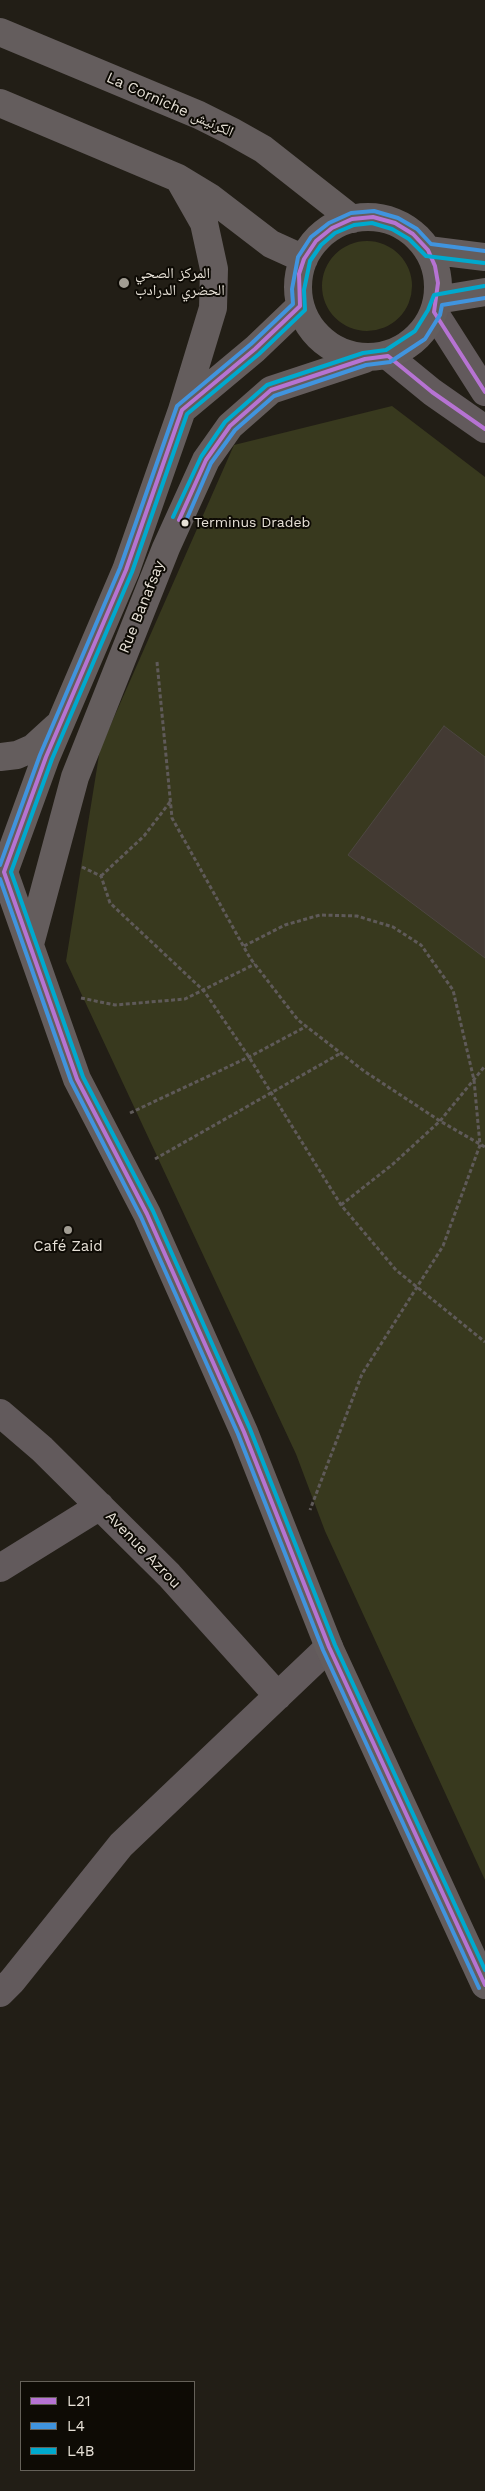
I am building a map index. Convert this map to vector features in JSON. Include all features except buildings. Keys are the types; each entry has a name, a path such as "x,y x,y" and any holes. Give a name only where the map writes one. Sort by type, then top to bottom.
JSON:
{"main road":[{"name":"La Corniche الكرنيش","path":"0,32 199,115 231,131 263,149 352,219"},
{"path":"0,103 178,178 211,198 271,244 304,259"},
{"name":"Rue Banafsay","path":"178,178 204,223 214,269 213,308 182,410 126,570 59,725 2,866 77,1079 147,1214 244,1432 329,1647 485,1985"},
{"path":"373,217 395,223 413,234 428,250 435,266 438,283 435,306 420,335 376,358 342,353 316,335 300,306 298,290 304,259 316,241 332,228 352,219 373,217"},
{"path":"428,250 485,257"},
{"path":"435,306 485,292"},
{"path":"182,410 255,349 300,306"},
{"name":"Rue Banafsay","path":"30,944 75,777 156,574 206,460 230,426 271,390 376,358"},
{"path":"0,757 17,756 33,748 59,725"}],"street":[{"path":"435,306 485,392"},
{"path":"376,358 432,392 485,429"},
{"name":"Avenue Azrou","path":"0,1413 42,1449 168,1575 278,1696"},
{"path":"0,1568 100,1506"},
{"path":"0,1993 12,1981 120,1845 329,1647"}],"path":[{"path":"156,658 172,818 255,964 298,1020 341,1053 440,1121 485,1147"},
{"path":"101,876 144,836 170,801"},
{"path":"53,853 101,876 110,903 204,991 249,1057 341,1205 396,1270 485,1342"},
{"path":"244,946 284,925 320,915 357,916 393,927 421,946 453,990 474,1080 480,1145 443,1246 362,1374 315,1493 295,1564"},
{"path":"46,991 116,1005 185,999 255,964"},
{"path":"102,1126 249,1057 307,1026"},
{"path":"126,1175 272,1094 341,1053"},
{"path":"341,1205 394,1164 440,1121 485,1066"}],"green space":[{"path":"367,241 384,244 399,254 409,269 412,286 409,303 399,318 384,328 367,331 350,328 335,318 325,303 322,286 325,269 335,254 350,244"},
{"path":"392,406 485,477 485,1880 325,1531 296,1454 66,961 100,749 234,445"}],"transit line":[{"name":"L4","path":"0,865 40,755 120,568 177,406 251,344 293,304 292,289 298,257 311,237 329,223 351,213 374,211 398,218 417,229 431,244 485,251"},
{"name":"L21","path":"485,392 434,312 438,283 435,266 428,250 413,234 395,223 373,217 352,219 332,228 316,241 304,259 299,274 300,306 255,349 182,410 126,570 46,757 4,872 77,1079 147,1214 244,1432 329,1647 485,1985"},
{"name":"L4B","path":"484,263 426,256 409,239 392,229 372,223 354,225 335,233 321,245 310,261 304,290 305,310 259,354 187,414 132,572 52,759 11,872 83,1077 153,1211 250,1429 335,1645 485,1970"},
{"name":"L4B","path":"173,517 201,457 225,422 267,385 363,353 386,350 415,331 428,310 434,295 484,286"},
{"name":"L4","path":"185,523 211,463 235,430 274,396 366,365 390,362 425,339 440,315 442,305 485,298"},
{"name":"L21","path":"179,520 206,460 230,426 271,390 365,359 388,356 432,392 485,429"},
{"name":"L4","path":"0,879 71,1081 141,1217 238,1434 323,1650 479,1988"}],"place":[{"name":"المركز الصحي الحضري الدرادب","path":"124,283"},
{"name":"Terminus Dradeb","path":"185,523"},
{"name":"Café Zaid","path":"68,1230"}]}
